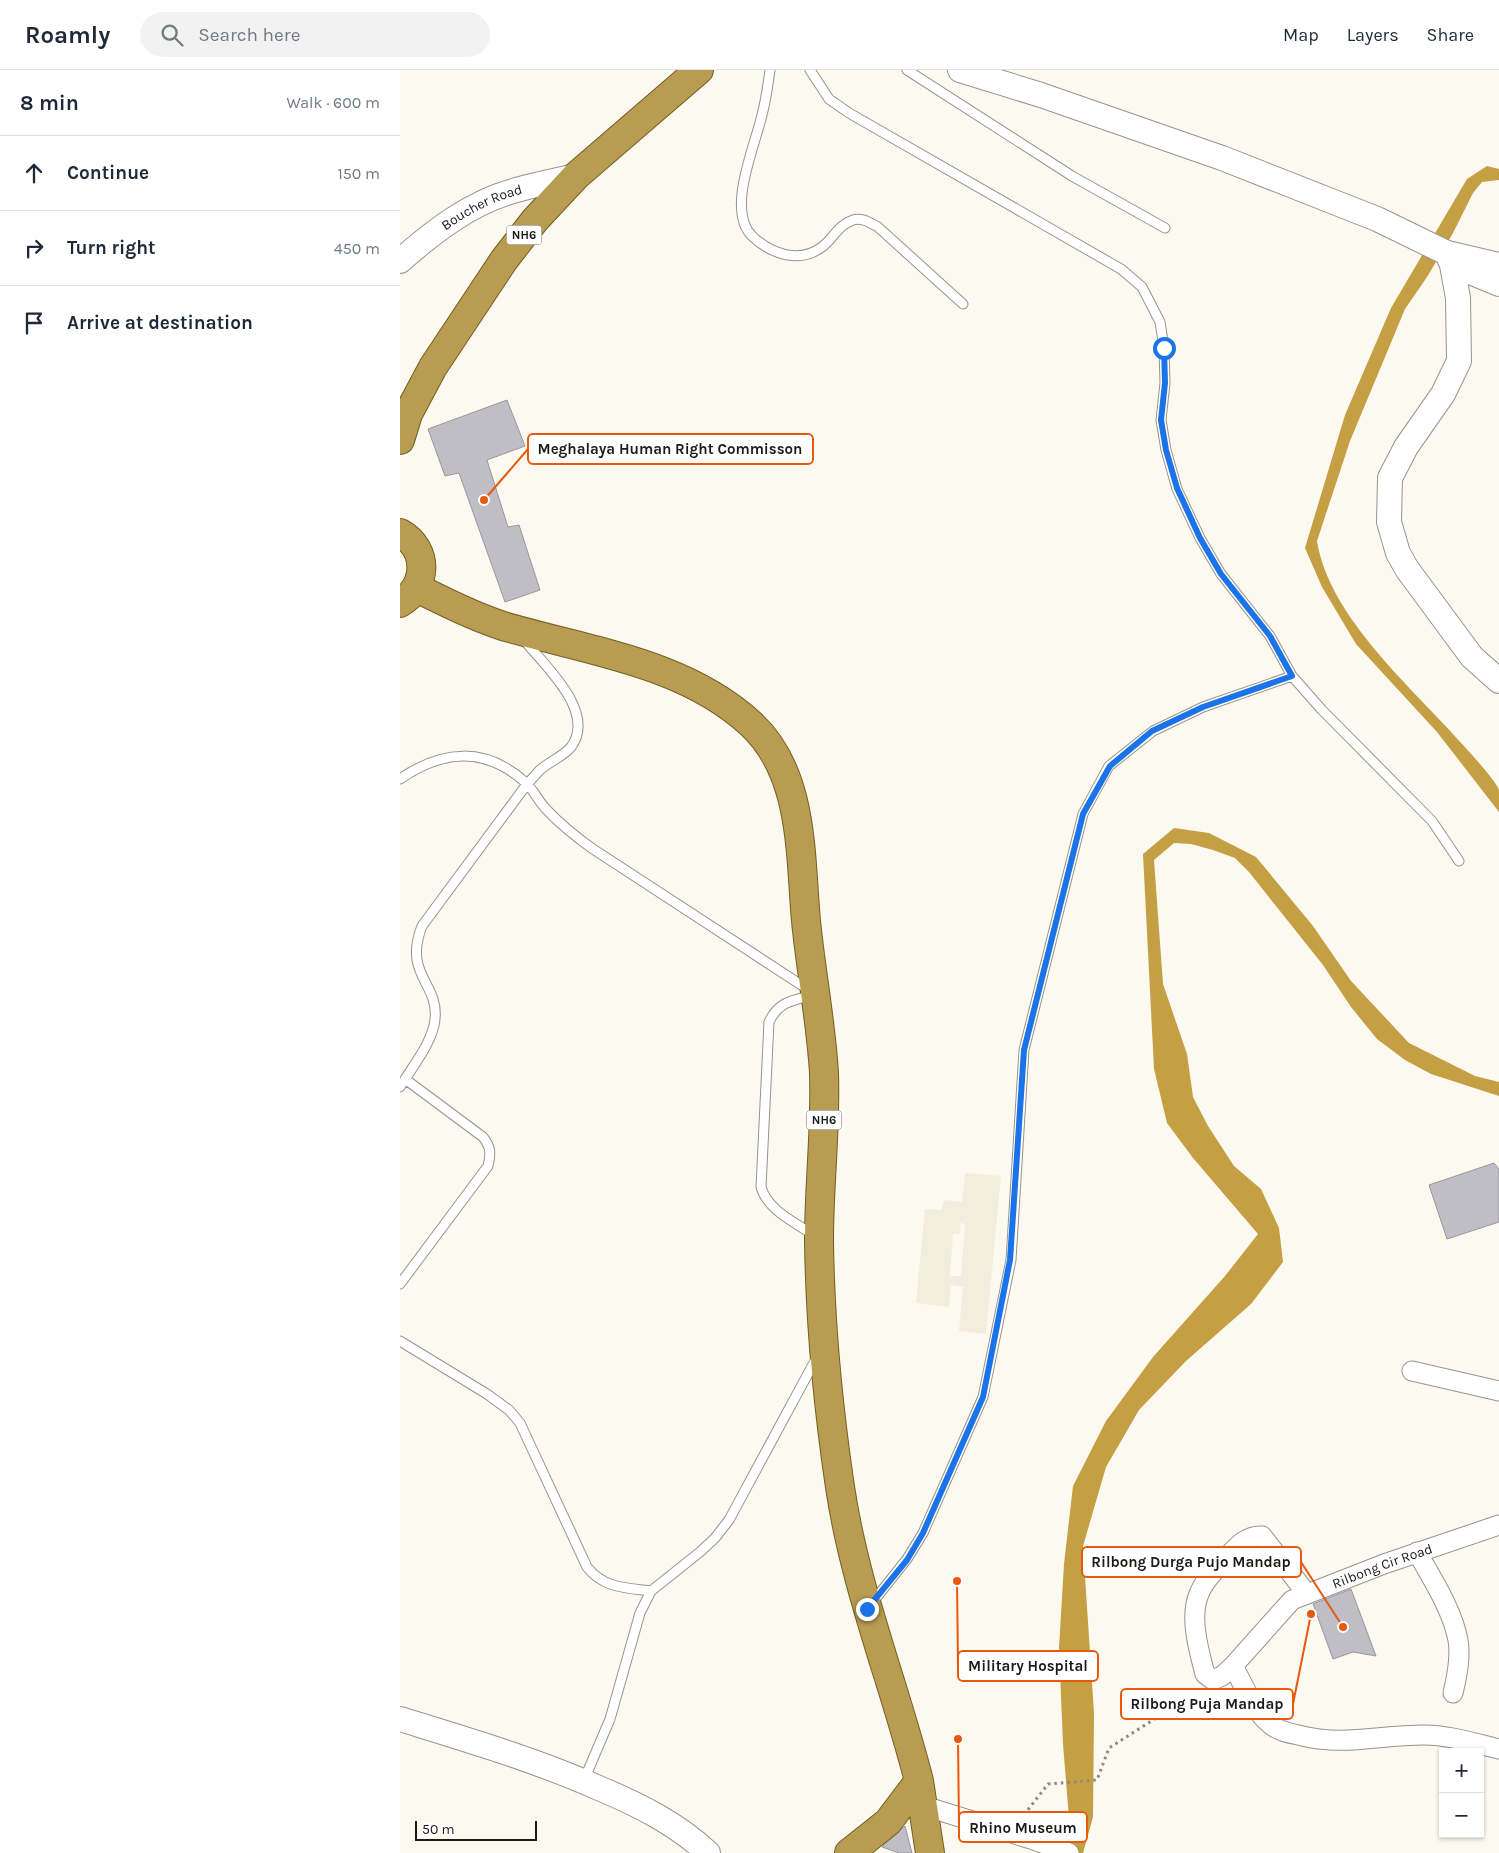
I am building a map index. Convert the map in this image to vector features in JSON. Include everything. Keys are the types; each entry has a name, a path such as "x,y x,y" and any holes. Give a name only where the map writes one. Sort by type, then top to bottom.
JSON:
{"highway":[{"name":"NH6","path":"400,440 408,414 433,367 504,260 535,220 576,176 699,70"},
{"name":"NH6","path":"400,533 415,545 420,555 422,572 408,595 462,610 516,630 665,671 723,701 752,725 769,743 782,764 790,788 796,819 816,995 824,1102 820,1239 825,1342 833,1426 847,1530 867,1609 897,1699 921,1794"},
{"path":"849,1853 921,1794"},
{"path":"921,1794 930,1853"}],"street":[{"path":"960,70 1041,95 1179,142 1377,219 1447,253 1499,265"},
{"name":"Boucher Road","path":"400,261 467,210 512,191 576,176"},
{"path":"1447,253 1466,270 1499,284"},
{"path":"1447,253 1452,265 1458,298 1459,361 1443,394 1406,447 1390,478 1389,522 1398,552 1407,569 1472,657 1499,681"},
{"path":"1412,1371 1499,1391"},
{"name":"Rilbong Cir Road","path":"1213,1680 1222,1676 1233,1666 1292,1600 1417,1552 1499,1524"},
{"path":"1213,1680 1205,1674 1202,1663 1196,1603 1206,1581 1235,1548 1248,1538 1262,1536 1270,1543 1307,1594"},
{"path":"1417,1552 1441,1596 1458,1639 1458,1659 1453,1693"},
{"path":"1233,1666 1259,1712 1270,1724 1282,1731 1333,1742 1424,1735 1448,1737 1499,1748"},
{"path":"400,1719 555,1768 656,1815 692,1838 708,1853"},
{"path":"921,1794 1011,1832 1069,1853"}],"lane":[{"path":"770,70 762,114 744,182 741,204 742,219 750,234 763,245 779,254 793,256 808,255 822,247 843,224 855,219 866,220 878,227 963,304"},
{"path":"810,70 829,99 849,113 1122,269 1142,287 1160,322 1164,348 1165,383 1161,420 1166,450 1177,488 1200,538 1221,574 1270,636 1292,676 1329,717 1432,821 1459,861"},
{"path":"907,70 1072,176 1165,228"},
{"path":"400,1087 433,1030 435,1017 434,1005 417,966 416,942 422,926 527,784 541,769 570,748 579,733 579,716 570,698 516,630"},
{"path":"867,1609 907,1560 923,1533 983,1397 1010,1260 1024,1050 1083,814 1110,766 1152,731 1203,707 1292,676"},
{"path":"400,779 424,763 458,755 482,758 508,767 527,784 544,808 565,828 593,849 816,995"},
{"path":"816,995 781,1005 774,1011 769,1022 761,1187 764,1198 770,1206 820,1239"},
{"path":"400,1284 488,1166 491,1156 488,1144 483,1137 405,1079"},
{"path":"400,1341 486,1394 509,1410 520,1423 551,1494 586,1567 593,1576 612,1586 651,1591"},
{"path":"583,1781 610,1719 640,1613 651,1591 700,1552 715,1538 729,1520 825,1342"}],"path":[{"path":"1011,1832 1048,1784 1097,1780 1109,1748 1204,1688 1213,1680"}],"shaded area":[{"path":"1487,166 1499,169 1499,180 1482,182 1473,193 1453,233 1427,277 1405,309 1350,441 1317,541 1325,570 1338,597 1356,625 1398,676 1493,780 1499,790 1499,812 1437,732 1356,644 1322,587 1305,548 1345,415 1391,308 1467,179"},
{"path":"1174,828 1209,833 1256,857 1313,926 1351,981 1409,1043 1475,1076 1499,1082 1499,1096 1431,1074 1405,1060 1377,1039 1351,1007 1323,965 1249,872 1235,858 1191,844 1174,843 1154,860 1163,984 1187,1054 1193,1097 1208,1126 1234,1166 1261,1189 1279,1228 1283,1262 1251,1304 1186,1361 1139,1410 1106,1467 1083,1546 1094,1713 1093,1817 1083,1853 1054,1853 1069,1818 1063,1744 1059,1648 1064,1564 1073,1486 1106,1421 1153,1357 1225,1276 1258,1234 1193,1158 1167,1123 1154,1069 1143,854"},
{"path":"965,1173 1001,1176 986,1334 959,1331 963,1287 951,1285 949,1307 916,1303 925,1209 942,1210 944,1200 962,1202","holes":["960,1223 965,1224 961,1276 950,1276 953,1234 960,1234"]}],"building":[{"path":"507,400 525,446 487,460 508,527 519,525 540,590 505,602 459,473 445,476 428,429"},
{"path":"1494,1163 1499,1169 1499,1222 1447,1239 1429,1185"},
{"path":"1351,1589 1376,1656 1353,1652 1333,1659 1313,1604"},
{"path":"905,1826 912,1853 899,1853 882,1847"}],"place":[{"name":"Meghalaya Human Right Commisson","path":"484,500"},
{"name":"Military Hospital","path":"957,1581"},
{"name":"Rilbong Puja Mandap","path":"1311,1614"},
{"name":"Rilbong Durga Pujo Mandap","path":"1343,1627"},
{"name":"Rhino Museum","path":"958,1739"}],"route":[{"path":"867,1609 907,1560 923,1533 983,1397 998,1332 1010,1260 1024,1050 1083,814 1110,766 1152,731 1203,707 1292,676 1270,636 1221,574 1200,538 1177,488 1166,450 1161,420 1165,383 1164,348"}]}
